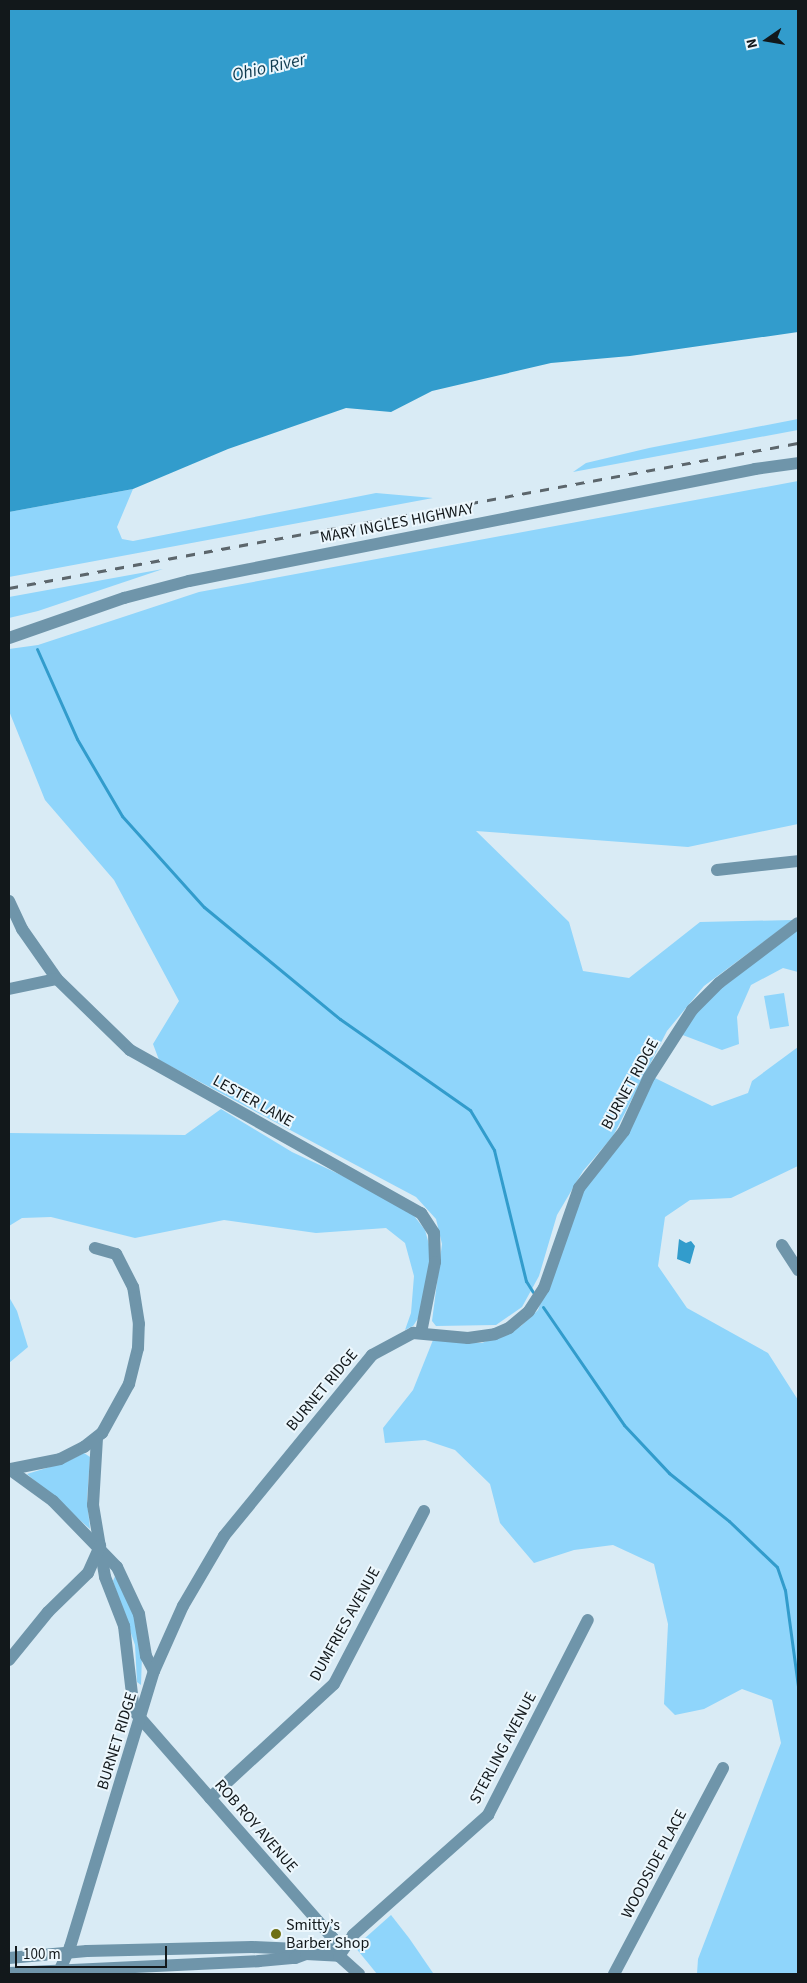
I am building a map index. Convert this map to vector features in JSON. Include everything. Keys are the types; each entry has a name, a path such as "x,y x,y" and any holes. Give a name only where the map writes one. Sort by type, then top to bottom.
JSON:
{"street":[{"name":"MARY INGLES HIGHWAY","path":"9,638 124,598 181,583 747,470 798,463"},
{"path":"717,870 798,861"},
{"name":"LESTER LANE","path":"9,901 22,929 57,979 109,1031 140,1056 421,1214 434,1233 435,1254 421,1333"},
{"name":"BURNET RIDGE","path":"59,1972 67,1954 141,1721 154,1671 183,1606 224,1536 362,1364 402,1337 421,1333 468,1338 495,1334 509,1328 529,1311 544,1288 579,1188 624,1131 649,1077 692,1010 719,983 798,923"},
{"path":"9,989 57,979"},
{"path":"782,1245 798,1270"},
{"path":"10,1469 60,1459 97,1438 113,1417 132,1376 139,1324 133,1287 116,1254 95,1248"},
{"name":"ROB ROY AVENUE","path":"97,1438 92,1492 105,1577 124,1626 129,1655 130,1700 134,1711 333,1938 339,1956"},
{"path":"10,1469 53,1501 100,1546 129,1588 145,1637 146,1656 154,1671"},
{"name":"DUMFRIES AVENUE","path":"210,1798 334,1684 424,1511"},
{"path":"9,1660 34,1627 88,1573 100,1546"},
{"name":"STERLING AVENUE","path":"339,1956 353,1935 488,1815 588,1620"},
{"name":"WOODSIDE PLACE","path":"614,1974 723,1768"},
{"path":"9,1958 260,1947 298,1948 306,1954"},
{"path":"9,1972 59,1972 258,1961 295,1958 306,1954 339,1956 359,1974"}],"shaded area":[{"path":"798,419 798,430 573,472 586,463 649,448"},
{"path":"798,481 798,824 688,847 476,831 569,922 583,971 629,978 700,922 793,920 704,986 667,1031 613,1136 583,1171 557,1215 539,1276 522,1307 496,1325 436,1326 432,1321 442,1244 436,1219 416,1197 159,1060 153,1044 179,1001 114,880 45,800 9,711 9,649 38,645 199,592"},
{"path":"133,489 117,527 122,539 133,541 376,493 433,498 9,577 9,512"},
{"path":"163,569 38,611 9,618 9,597"},
{"path":"798,928 798,972 783,968 751,985 737,1017 739,1044 722,1050 680,1034 690,1018 713,995"},
{"path":"784,993 789,1026 770,1029 764,996"},
{"path":"798,1047 798,1166 731,1198 690,1200 665,1217 658,1266 687,1308 768,1353 798,1400 798,1974 697,1974 698,1959 781,1743 772,1700 742,1689 704,1709 675,1715 664,1704 668,1624 654,1564 613,1545 574,1550 534,1563 500,1523 490,1484 455,1450 425,1440 385,1443 383,1428 413,1390 433,1340 482,1343 521,1326 538,1310 579,1196 655,1078 712,1106 748,1093 752,1081"},
{"path":"221,1109 292,1152 392,1199 412,1213 425,1230 430,1248 429,1271 419,1317 413,1326 405,1330 411,1313 414,1276 405,1243 386,1228 316,1233 224,1220 135,1238 51,1217 22,1218 9,1226 9,1133 185,1135"},
{"path":"9,1297 17,1311 28,1347 9,1363"},
{"path":"84,1453 90,1457 87,1500 90,1529 27,1474 66,1462"},
{"path":"115,1576 133,1611 142,1656 141,1685 137,1682 135,1645 113,1581"},
{"path":"391,1915 433,1973 377,1974 355,1947"}],"water":[{"name":"Ohio River","path":"9,9 798,9 798,332 630,356 551,363 432,391 391,412 346,408 228,449 133,489 9,512"},
{"path":"679,1239 686,1243 691,1241 695,1246 690,1264 677,1259"}],"waterway":[{"path":"37,649 77,739 122,816 204,907 340,1019 470,1110 494,1150 526,1281 533,1292"},
{"path":"543,1307 624,1425 669,1473 729,1521 777,1567 785,1590 798,1686"}],"railway":[{"path":"9,588 798,443"}],"place":[{"name":"Smitty’s Barber Shop","path":"276,1934"}]}
